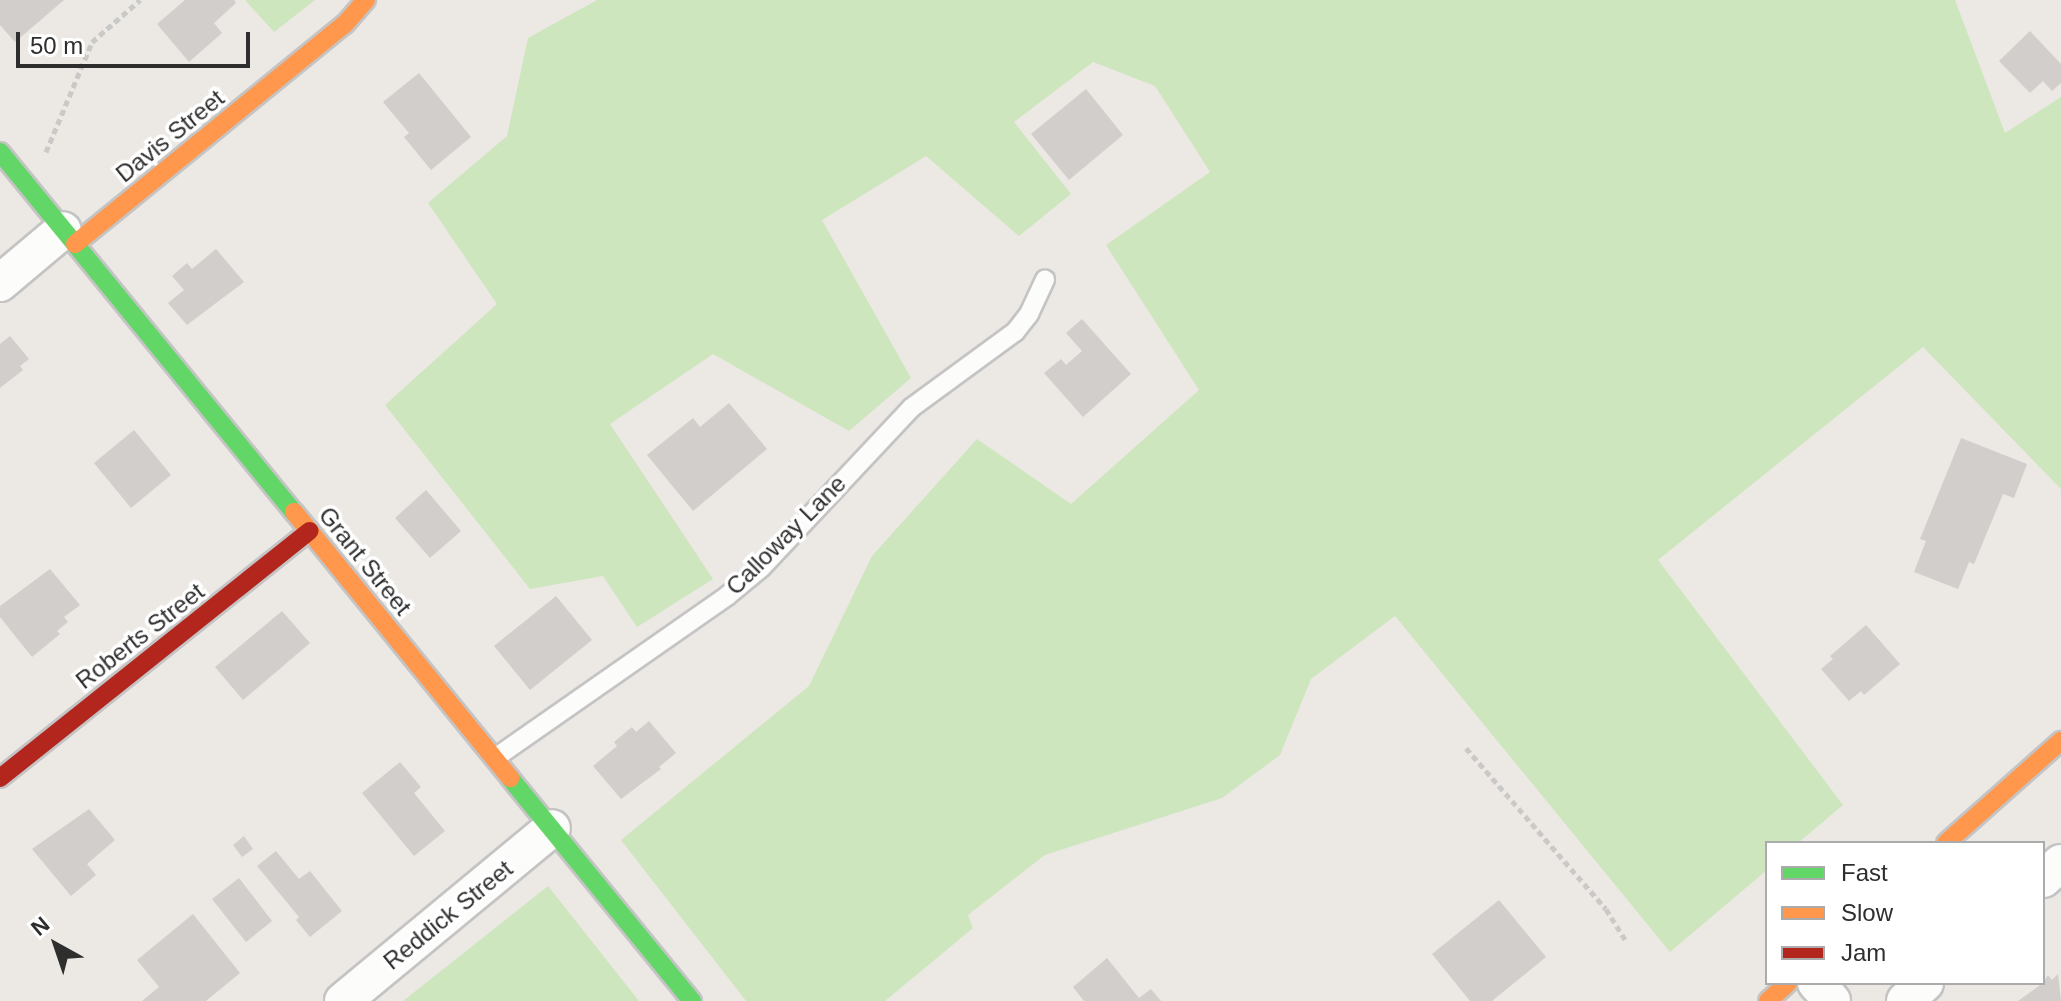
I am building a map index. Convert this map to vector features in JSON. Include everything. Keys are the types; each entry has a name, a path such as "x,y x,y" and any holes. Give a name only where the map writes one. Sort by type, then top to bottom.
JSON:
{"street":[{"name":"Davis Street","path":"69,237 345,24 366,0"},
{"name":"Grant Street","path":"0,152 692,1001"},
{"path":"0,283 69,237"},
{"name":"Roberts Street","path":"0,778 309,531"},
{"path":"1948,841 2061,741"},
{"name":"Reddick Street","path":"343,1001 552,828"},
{"path":"2045,877 2061,863"},
{"path":"1768,1001 1786,985"},
{"path":"1818,985 1832,1001"},
{"path":"1905,1001 1923,985"}],"lane":[{"name":"Calloway Lane","path":"495,758 727,596 761,568 911,408 1015,332 1029,314 1045,280"}],"path":[{"path":"22,179 44,156 92,42 140,0"},
{"path":"1466,748 1606,909 1625,940"}],"green space":[{"path":"245,0 315,0 274,32"},
{"path":"597,0 1955,0 2005,133 2061,97 2061,489 1923,347 1658,560 1843,805 1800,841 1765,841 1765,872 1670,952 1395,616 1311,679 1280,755 1222,798 1045,855 968,915 973,928 885,1001 746,1001 621,840 809,686 872,556 977,439 1071,504 1199,390 1106,245 1210,172 1155,86 1093,62 1014,122 1071,194 1019,236 926,156 822,220 911,378 849,431 713,354 610,424 713,579 637,627 603,576 530,589 385,405 497,304 428,203 507,136 528,38"},
{"path":"548,886 639,1001 403,1001"}],"building":[{"path":"0,0 64,0 15,42 0,25"},
{"path":"185,0 234,0 236,3 214,23 222,33 189,62 157,24"},
{"path":"2030,31 2061,64 2061,83 2052,91 2043,81 2030,93 1999,61"},
{"path":"419,73 471,137 431,170 404,137 409,133 383,102"},
{"path":"1086,89 1123,135 1069,180 1031,134"},
{"path":"216,249 244,282 187,325 168,303 184,290 172,276 187,263 192,269"},
{"path":"1082,319 1131,374 1083,417 1044,373 1061,359 1066,365 1082,351 1066,333"},
{"path":"10,336 29,359 20,366 23,370 0,388 0,344"},
{"path":"729,403 767,449 693,511 647,455 693,418 700,427"},
{"path":"134,430 171,475 131,508 94,463"},
{"path":"1961,438 2027,464 2014,498 2003,494 1974,564 1969,562 1958,589 1914,572 1926,541 1920,539"},
{"path":"426,490 461,531 430,558 395,518"},
{"path":"50,569 80,605 64,617 68,622 57,631 60,634 32,657 0,617 0,606"},
{"path":"556,596 592,640 530,690 494,646"},
{"path":"282,611 310,643 243,700 215,667"},
{"path":"1866,625 1900,664 1864,695 1861,691 1849,701 1821,669 1833,659 1830,656"},
{"path":"649,721 676,753 659,767 661,769 621,799 593,766 617,746 614,742 632,727 636,732"},
{"path":"400,762 421,787 414,793 445,831 414,856 362,793"},
{"path":"89,809 115,840 87,864 96,875 71,896 32,849"},
{"path":"244,836 253,849 242,857 233,845"},
{"path":"276,851 299,879 310,871 342,911 310,937 296,920 299,917 257,866"},
{"path":"239,878 272,921 246,942 212,899"},
{"path":"1499,900 1546,957 1492,1001 1470,1001 1432,954"},
{"path":"193,914 240,973 206,1001 142,1001 159,987 137,960"},
{"path":"1107,958 1139,998 1151,989 1161,1001 1084,1001 1073,987"},
{"path":"2058,974 2061,1001 2018,1001 2040,985 2045,985 2048,975 2052,980"}],"traffic: fast":[{"path":"0,152 294,512"},
{"path":"510,778 692,1001"}],"traffic: slow":[{"path":"75,244 345,24 366,0"},
{"path":"294,512 510,778"},
{"path":"1948,841 2061,741"},
{"path":"1768,1001 1786,985"}],"traffic: jam":[{"path":"0,778 309,531"}]}
